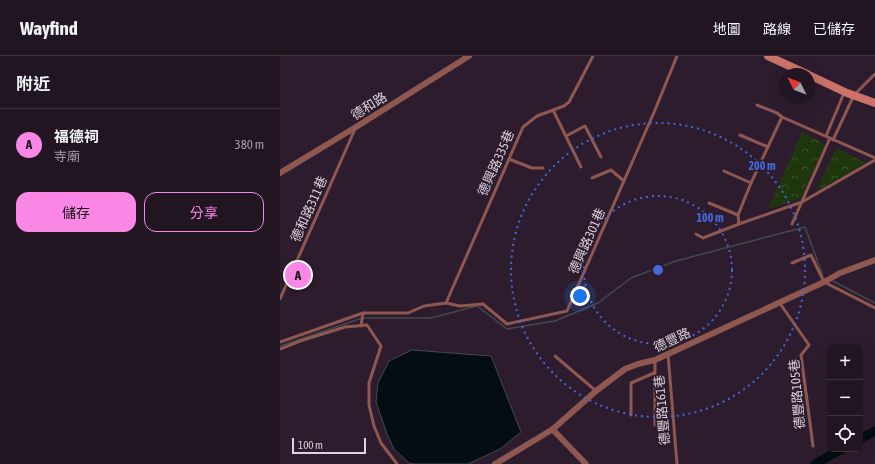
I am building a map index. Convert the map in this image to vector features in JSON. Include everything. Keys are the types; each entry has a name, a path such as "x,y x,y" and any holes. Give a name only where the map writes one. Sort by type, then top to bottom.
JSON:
{"main road":[{"path":"768,56 779,58 797,68"},
{"path":"815,77 845,92 875,103"}],"street":[{"name":"德和路","path":"280,173 470,56"},
{"name":"德豐路","path":"495,464 553,429 596,391 625,369 655,360 824,282 840,273 875,260"},
{"path":"553,429 586,464"}],"lane":[{"name":"德興路335巷","path":"446,303 523,127 537,116 564,106 569,102 593,56"},
{"name":"德興路301巷","path":"280,342 363,313 408,313 424,306 446,303 460,306 483,304 507,324 567,311 677,56"},
{"path":"792,224 831,139 854,95 875,74"},
{"path":"826,136 845,92"},
{"path":"757,105 875,159"},
{"path":"553,110 581,167"},
{"path":"738,224 738,215 751,183 782,117"},
{"path":"566,136 585,126 601,157"},
{"name":"德和路311巷","path":"280,299 356,127"},
{"path":"740,135 768,147"},
{"path":"509,159 532,168 543,168"},
{"path":"696,234 703,238 802,202 875,159"},
{"path":"592,178 611,170 624,181"},
{"path":"724,171 751,183"},
{"path":"709,203 738,215"},
{"path":"792,262 811,255 824,282 875,308"},
{"name":"德豐路105巷","path":"779,302 809,345 801,355 813,446"},
{"path":"360,326 363,313"},
{"path":"280,349 345,327 367,325 381,346 369,383 369,405 374,426 381,443 396,463 390,464"},
{"name":"德豐路161巷","path":"668,354 677,464"},
{"path":"555,356 596,391"},
{"path":"655,360 655,425"},
{"path":"631,415 631,383 654,373"}],"green space":[{"path":"802,132 825,144 801,198 768,209"},
{"path":"836,148 866,163 816,191"}],"shaded area":[{"path":"412,350 491,356 521,432 500,449 468,464 409,463 394,449 376,402 378,383 389,361"}],"waterway":[{"path":"280,346 362,318 431,318 477,306 507,329 555,321 598,303 631,278 676,261 805,227 823,276"},
{"path":"831,280 875,303"},
{"path":"863,437 875,431"},
{"path":"815,464 837,452"}],"place":[{"name":"福德祠","path":"298,275"}]}
